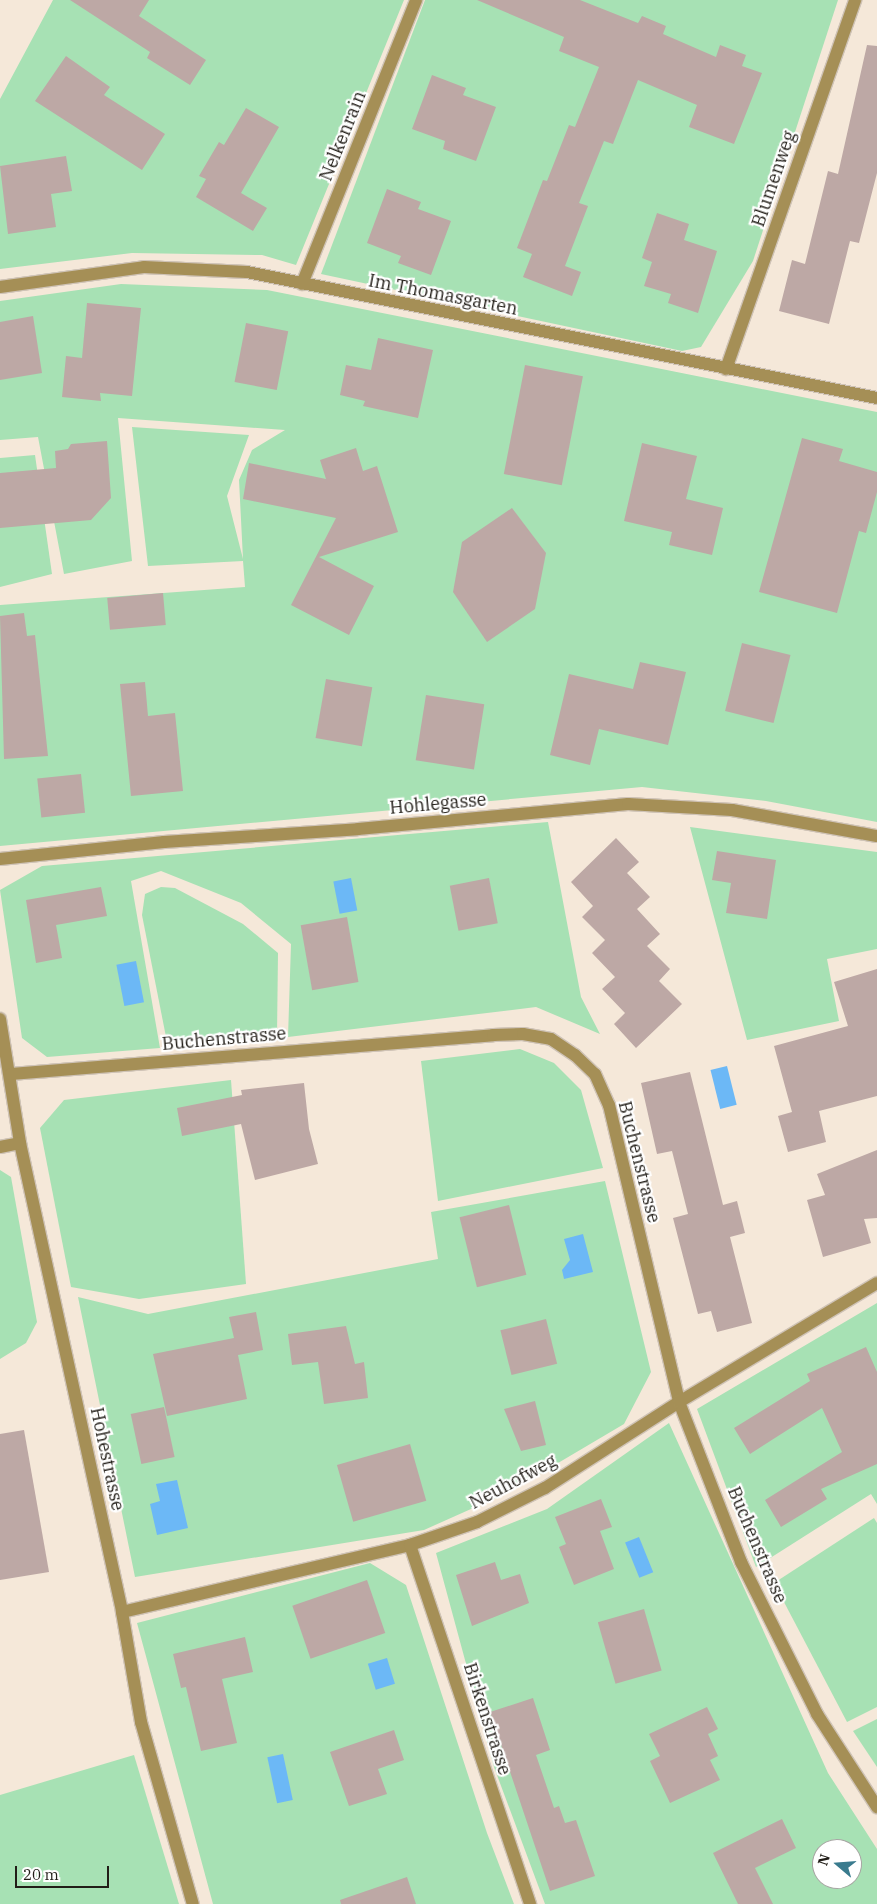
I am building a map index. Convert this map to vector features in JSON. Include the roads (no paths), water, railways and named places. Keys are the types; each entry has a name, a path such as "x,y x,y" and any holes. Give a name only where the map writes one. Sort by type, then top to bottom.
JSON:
{"street":[{"name":"Nelkenrain","path":"302,284 416,0"},
{"name":"Blumenweg","path":"726,370 855,0"},
{"name":"Im Thomasgarten","path":"0,287 144,267 247,272 726,370 877,398"},
{"name":"Hohlegasse","path":"0,860 164,842 358,829 628,804 732,810 877,836"},
{"name":"Hohestrasse","path":"0,1019 11,1074 20,1143 122,1612 142,1722 193,1904"},
{"name":"Buchenstrasse","path":"11,1074 493,1035 523,1034 551,1039 575,1055 595,1074 609,1105 679,1402 741,1562 817,1714 877,1807"},
{"path":"0,1147 20,1143"},
{"name":"Neuhofweg","path":"122,1612 410,1545 477,1522 545,1488 679,1402 877,1283"},
{"name":"Birkenstrasse","path":"410,1545 530,1904"}],"water":[{"path":"351,878 357,910 340,914 333,881"},
{"path":"136,961 144,1002 124,1006 116,965"},
{"path":"727,1066 737,1105 720,1109 711,1070"},
{"path":"583,1234 593,1272 564,1279 562,1270 570,1260 564,1239"},
{"path":"177,1480 188,1528 157,1535 150,1504 160,1501 156,1484"},
{"path":"639,1537 653,1572 639,1578 625,1543"},
{"path":"387,1658 395,1684 376,1690 368,1664"},
{"path":"283,1754 293,1800 277,1803 267,1757"}]}
